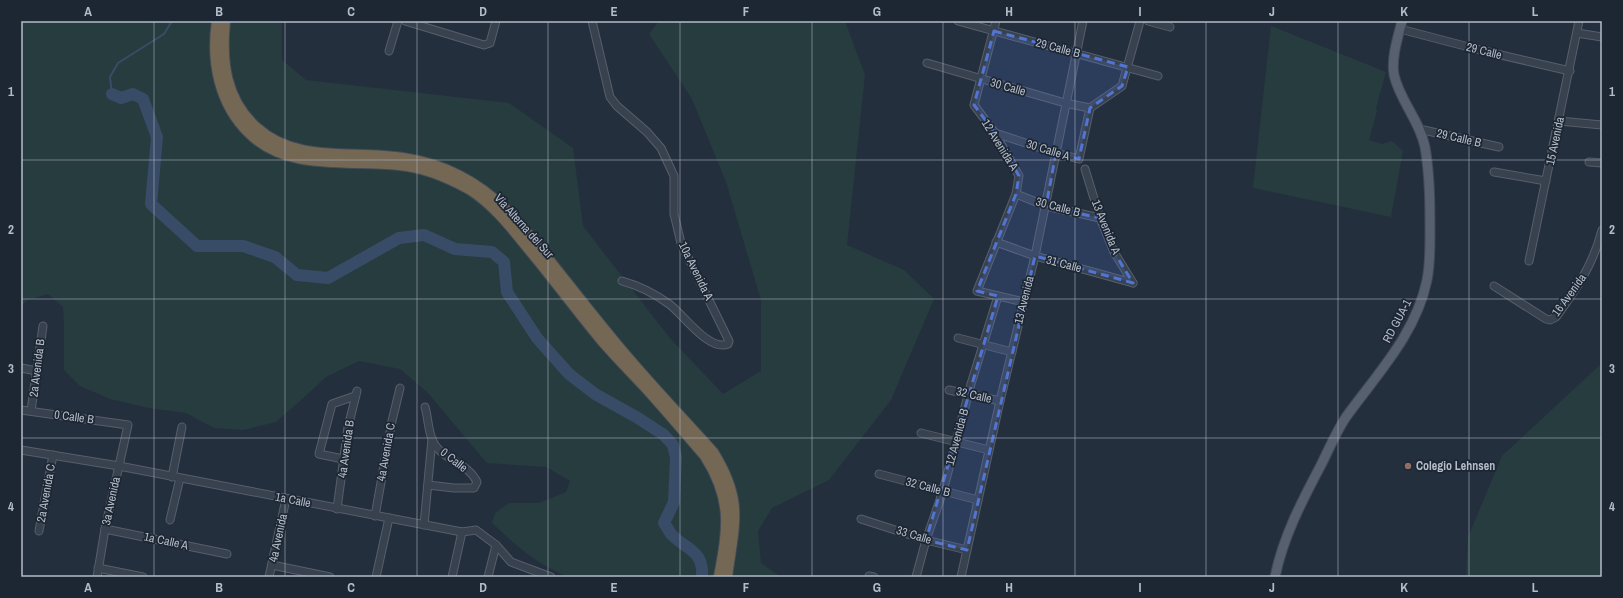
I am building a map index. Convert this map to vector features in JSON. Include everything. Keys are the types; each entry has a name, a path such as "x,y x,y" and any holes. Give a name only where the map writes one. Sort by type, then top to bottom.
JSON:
{"highway":[{"name":"Vía Alterna del Sur","path":"217,21 215,53 218,77 229,107 238,121 250,134 277,152 294,157 307,160 400,165 440,176 470,190 484,200 512,228 603,342 647,384"},
{"name":"Vía Alterna del Sur","path":"225,21 223,39 224,62 230,90 237,105 257,129 280,144 295,148 336,154 402,157 443,168 461,176 486,192 519,223 647,384 686,428 714,471 725,502 730,529 724,573"}],"main road":[{"name":"RD GUA-1","path":"1274,577 1277,563 1292,522 1335,437 1345,419 1390,359 1414,322 1428,280 1430,262 1430,214 1425,147 1419,129 1398,87 1394,75 1394,61 1401,25"}],"street":[{"path":"388,51 398,21"},
{"path":"405,21 486,45 490,43 496,21"},
{"name":"10a Avenida A","path":"590,21 610,97 617,106 648,132 661,148 674,176 674,214 681,243 729,341 728,344 725,346 714,343 701,335 670,305 647,289 622,281"},
{"name":"29 Calle B","path":"958,21 1158,76"},
{"name":"12 Avenida A","path":"996,21 974,104 995,133 1019,176 1016,194 977,291 998,296"},
{"name":"13 Avenida","path":"960,577 1035,256 1065,103 1083,21"},
{"path":"1090,108 1122,86 1140,21"},
{"path":"1148,21 1170,27"},
{"name":"15 Avenida","path":"1529,261 1570,71 1579,21"},
{"name":"29 Calle","path":"1401,25 1484,51 1570,71"},
{"path":"1577,33 1602,37"},
{"name":"30 Calle","path":"927,63 1065,103 1090,108"},
{"name":"30 Calle A","path":"995,133 1079,159 1090,108"},
{"path":"1559,121 1602,125"},
{"name":"29 Calle B","path":"1419,129 1499,147"},
{"path":"1589,162 1602,163"},
{"name":"13 Avenida A","path":"1085,169 1100,218 1114,252 1132,283"},
{"path":"1494,172 1546,181"},
{"name":"30 Calle B","path":"1016,194 1046,206 1100,218"},
{"name":"16 Avenida","path":"1494,286 1546,319 1553,319 1579,286 1592,262 1602,230"},
{"name":"31 Calle","path":"996,242 1035,256 1132,283"},
{"path":"998,296 1024,302"},
{"name":"12 Avenida B","path":"916,577 926,540 943,491 969,394 998,296"},
{"name":"2a Avenida B","path":"31,411 43,326"},
{"path":"958,338 1012,352"},
{"path":"21,368 38,370"},
{"name":"4a Avenida C","path":"375,516 392,421 400,388"},
{"name":"32 Calle","path":"949,390 1000,401"},
{"name":"4a Avenida B","path":"337,509 343,459 356,394 332,404 319,454 343,459"},
{"name":"0 Calle","path":"426,408 432,439 439,449 464,467 475,477 477,482 474,488 454,488 428,485"},
{"name":"0 Calle B","path":"21,410 128,425"},
{"name":"3a Avenida","path":"97,577 105,529 128,425"},
{"path":"172,477 182,427"},
{"path":"922,434 989,450"},
{"path":"424,525 432,439"},
{"name":"1a Calle","path":"21,450 119,466 462,532 476,530 496,545 511,562 529,573 541,572 551,577"},
{"name":"2a Avenida C","path":"39,531 53,455"},
{"name":"32 Calle B","path":"879,474 978,500"},
{"path":"170,520 180,478"},
{"name":"4a Avenida","path":"269,577 286,499"},
{"path":"376,577 389,518"},
{"name":"33 Calle","path":"861,519 926,540 967,550"},
{"name":"1a Calle A","path":"105,529 227,554"},
{"path":"452,577 462,532"},
{"path":"488,577 496,545"},
{"path":"272,565 330,577"},
{"path":"98,568 143,577"}],"highlighted area":[{"path":"994,31 1128,67 1122,86 1090,108 1079,159 1056,153 1046,206 1100,218 1114,252 1133,283 1035,256 967,550 926,540 998,296 977,291 1016,194 1019,176 995,133 974,105"}],"green space":[{"path":"21,21 282,21 282,60 306,80 509,103 573,148 583,226 669,337 723,394 761,371 761,300 726,182 692,99 649,34 659,21 845,21 865,75 847,245 904,270 934,299 891,400 829,480 772,508 758,531 761,563 781,577 569,577 537,561 492,523 495,513 509,503 539,503 566,492 570,481 546,467 487,463 427,392 400,369 359,361 326,377 276,422 243,430 214,428 186,413 148,408 110,399 80,386 64,370 63,307 48,294 26,301 21,307"},
{"path":"1271,26 1386,72 1369,140 1382,144 1392,141 1403,151 1391,217 1253,188"},
{"path":"1602,363 1602,577 1466,577 1468,537 1502,456"}],"waterway":[{"path":"112,94 110,77 118,63 164,34 172,21"},
{"path":"112,94 121,98 133,94 143,99 157,137 151,204 197,246 243,246 275,257 297,275 328,278 399,238 424,235 455,249 492,252 504,262 507,292 537,338 569,374 595,394 638,418 664,435 673,445 676,457 674,502 664,523 671,534 693,551 697,556 702,568 702,577"}],"place":[{"name":"Colegio Lehnsen","path":"1408,466"}]}
